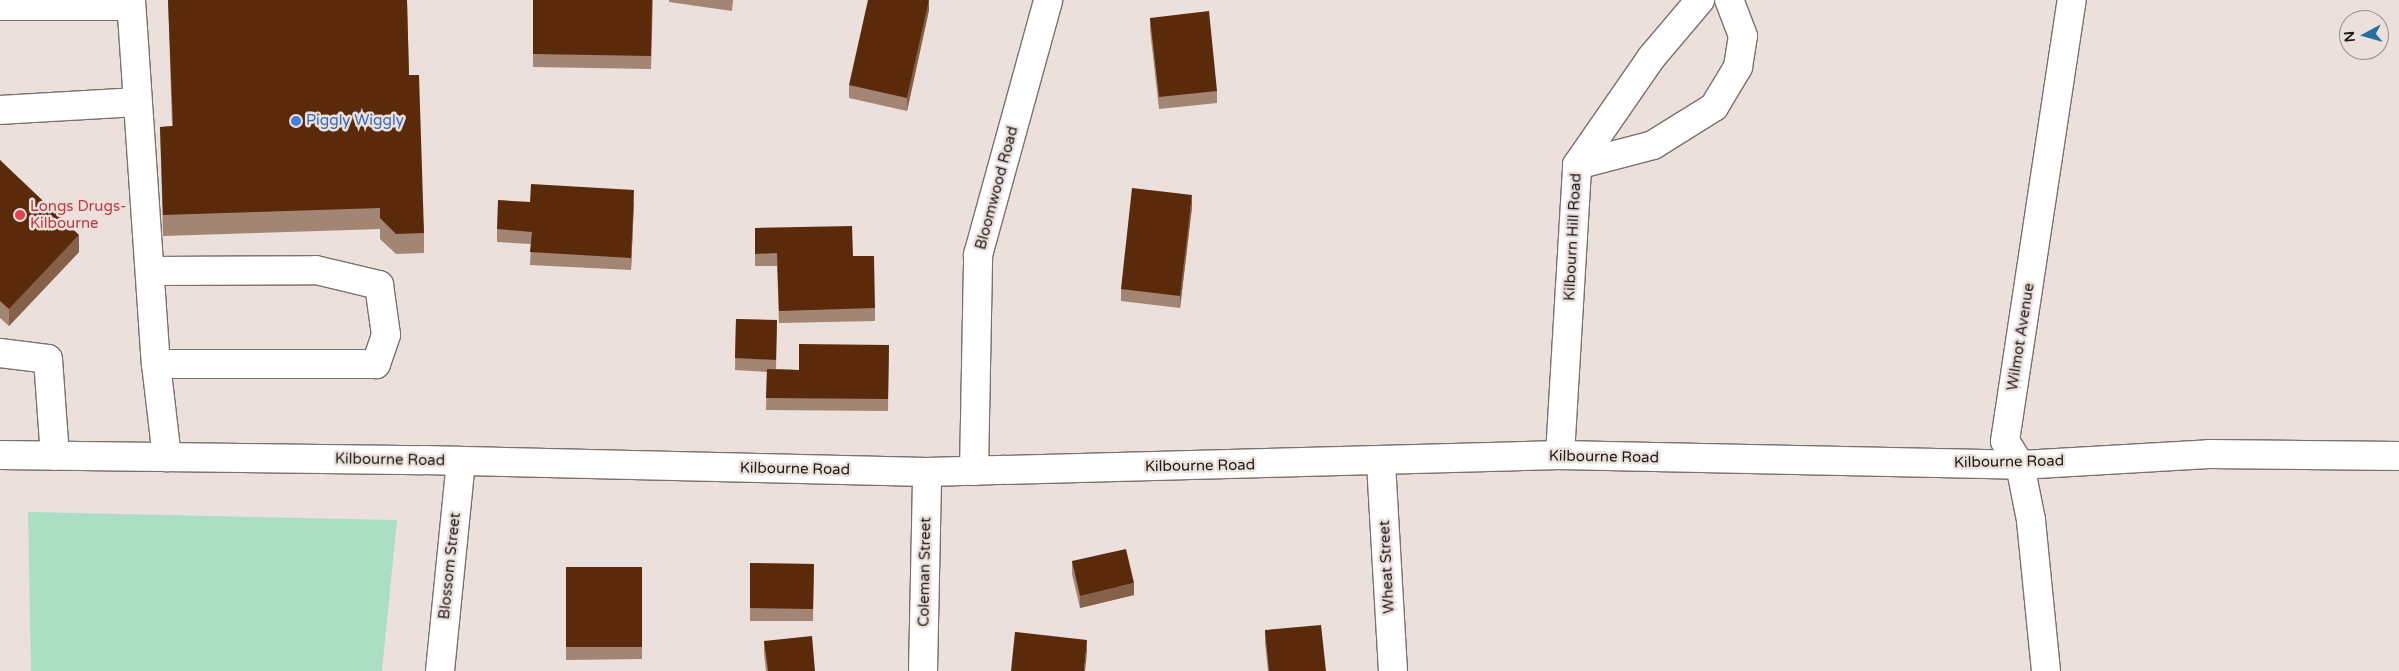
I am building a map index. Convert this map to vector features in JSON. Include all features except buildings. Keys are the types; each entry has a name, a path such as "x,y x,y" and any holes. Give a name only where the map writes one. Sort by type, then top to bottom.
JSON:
{"street":[{"name":"Bloomwood Road","path":"974,471 978,255 1048,0"},
{"name":"Kilbourn Hill Road","path":"1560,455 1577,165 1651,58 1700,0"},
{"path":"1577,165 1653,145 1714,107 1738,67 1743,36 1729,0"},
{"name":"Wilmot Avenue","path":"2046,671 2030,520 2020,465 2005,441 2072,0"},
{"path":"0,6 131,3 137,102 152,271 156,364 167,457"},
{"path":"0,110 137,102"},
{"path":"152,271 316,270 378,285 386,335 376,364 156,364"},
{"path":"0,353 48,359 55,456"},
{"name":"Kilbourne Road","path":"0,455 461,461 927,472 1381,462 1560,455 2020,465 2209,454 2399,456"},
{"name":"Blossom Street","path":"440,671 461,461"},
{"name":"Wheat Street","path":"1381,462 1393,671"},
{"name":"Coleman Street","path":"923,671 927,472"}],"green space":[{"path":"28,512 397,520 382,671 31,671"}],"place":[{"name":"Piggly Wiggly","path":"296,121"},
{"name":"Longs Drugs- Kilbourne","path":"20,215"}]}
